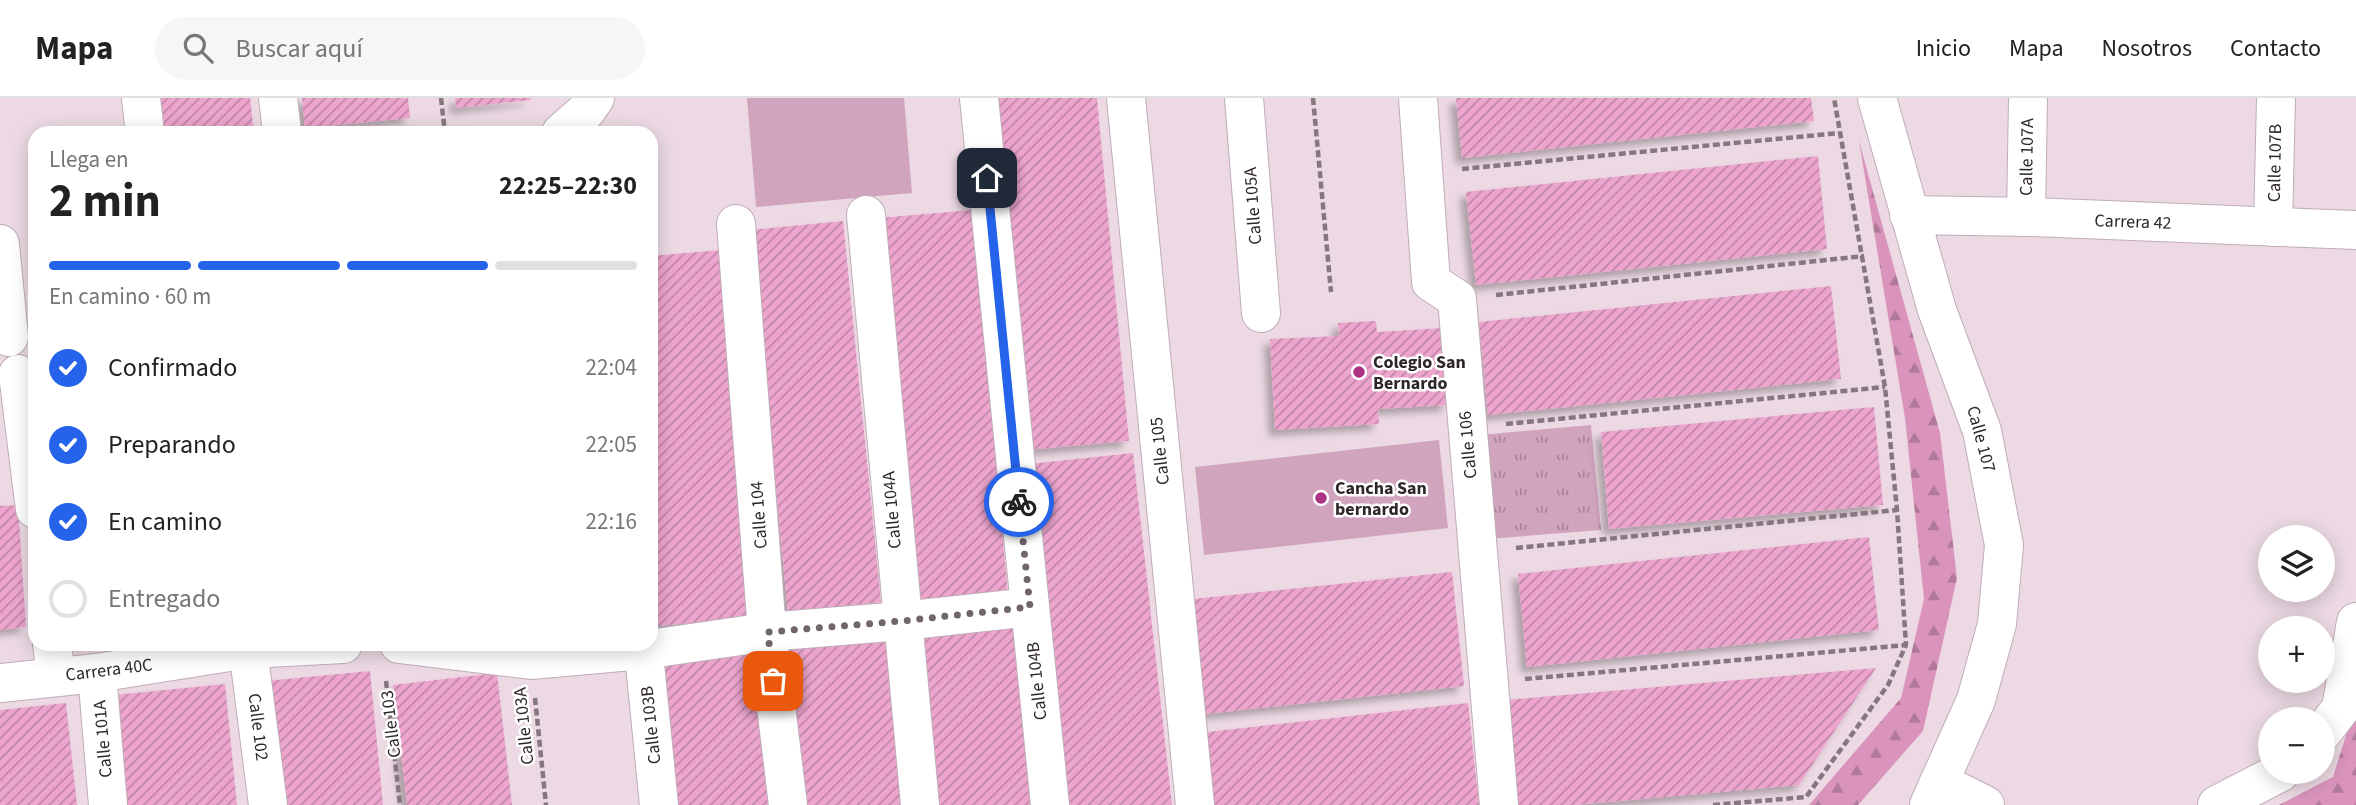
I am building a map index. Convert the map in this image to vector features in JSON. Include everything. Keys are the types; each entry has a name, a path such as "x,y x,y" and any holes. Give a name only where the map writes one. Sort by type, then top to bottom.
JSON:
{"street":[{"path":"141,98 144,126"},
{"path":"278,98 281,126"},
{"path":"569,126 586,111 595,98"},
{"name":"Calle 104B","path":"979,98 1050,805"},
{"name":"Calle 105","path":"1126,98 1195,805"},
{"name":"Calle 105A","path":"1244,98 1261,313"},
{"path":"1418,98 1431,282 1457,299"},
{"name":"Calle 107","path":"1877,98 1937,310 1982,430 2004,545 1997,624 1976,700 1934,794"},
{"name":"Calle 107A","path":"2026,217 2028,98"},
{"name":"Calle 107B","path":"2273,228 2276,98"},
{"name":"Calle 104A","path":"866,215 920,805"},
{"name":"Carrera 42","path":"1909,215 2356,230"},
{"name":"Calle 104","path":"736,224 768,632 788,805"},
{"path":"0,244 15,336"},
{"name":"Calle 106","path":"1457,299 1499,805"},
{"path":"18,374 28,453"},
{"path":"658,645 1030,607"},
{"path":"2335,716 2341,708 2356,622"},
{"name":"Carrera 40C","path":"0,683 54,660 97,673 235,651"},
{"name":"Calle 102","path":"248,651 268,805"},
{"path":"392,657 531,660 609,651"},
{"name":"Calle 103B","path":"643,651 659,805"},
{"name":"Calle 101A","path":"97,673 108,805"},
{"path":"2217,805 2258,784"},
{"path":"1907,805 1934,794 1985,805"}],"path":[{"path":"441,98 444,126"},
{"path":"1313,98 1331,292"},
{"path":"1713,805 1806,797 1888,685 1906,645 1898,510 1885,387 1835,98"},
{"path":"1423,172 1839,133"},
{"path":"1457,299 1864,256"},
{"path":"1467,428 1885,387"},
{"path":"1477,551 1898,510"},
{"path":"1490,682 1906,645"},
{"name":"Calle 103","path":"392,657 400,805"},
{"name":"Calle 103A","path":"531,660 545,805"}],"green space":[{"path":"747,98 904,98 912,193 756,207"},
{"path":"1859,141 1940,433 1957,578 1923,731 1858,805 1809,805 1901,698 1924,599 1905,418"},
{"path":"1591,425 1601,530 1487,539 1480,435"},
{"name":"Cancha San bernardo","path":"1439,440 1448,528 1204,555 1195,467"},
{"path":"2356,703 2356,805 2279,805 2320,784 2335,784 2335,771"}],"building":[{"path":"153,98 250,98 253,126 156,126"},
{"path":"302,98 408,98 410,118 305,126"},
{"path":"455,98 531,98 531,100 456,108"},
{"path":"994,98 1097,98 1129,441 1027,450"},
{"path":"1456,98 1811,98 1814,121 1462,158"},
{"path":"1818,156 1827,249 1476,285 1466,192"},
{"path":"973,210 1008,595 914,603 879,218"},
{"path":"843,221 881,602 788,612 750,230"},
{"path":"721,250 752,618 658,626 658,255"},
{"path":"1831,286 1841,379 1488,415 1479,322"},
{"name":"Colegio San Bernardo","path":"1376,321 1377,332 1444,328 1448,405 1378,409 1379,424 1275,430 1270,339 1339,336 1338,323"},
{"path":"1874,407 1883,505 1609,529 1601,432"},
{"path":"1133,453 1172,805 1067,805 1030,464"},
{"path":"18,505 26,627 0,630 0,506"},
{"path":"1869,537 1879,630 1527,667 1518,574"},
{"path":"1452,572 1464,686 1196,715 1184,600"},
{"path":"1021,622 1041,805 933,805 914,633"},
{"path":"887,639 902,805 799,805 784,649"},
{"path":"759,646 773,805 672,805 659,655"},
{"path":"1876,668 1799,785 1575,805 1517,805 1507,700"},
{"path":"370,671 383,805 278,805 266,681"},
{"path":"497,673 512,805 407,805 393,685"},
{"path":"225,684 237,805 126,805 115,695"},
{"path":"66,703 77,805 0,805 0,710"},
{"path":"1468,703 1479,805 1207,805 1199,733"}],"way so far":[{"path":"773,681 768,632 1030,607 1019,502"}],"place":[{"name":"Colegio San Bernardo","path":"1359,372"},
{"name":"Cancha San bernardo","path":"1321,498"}],"route":[{"path":"987,178 1019,502"}]}
